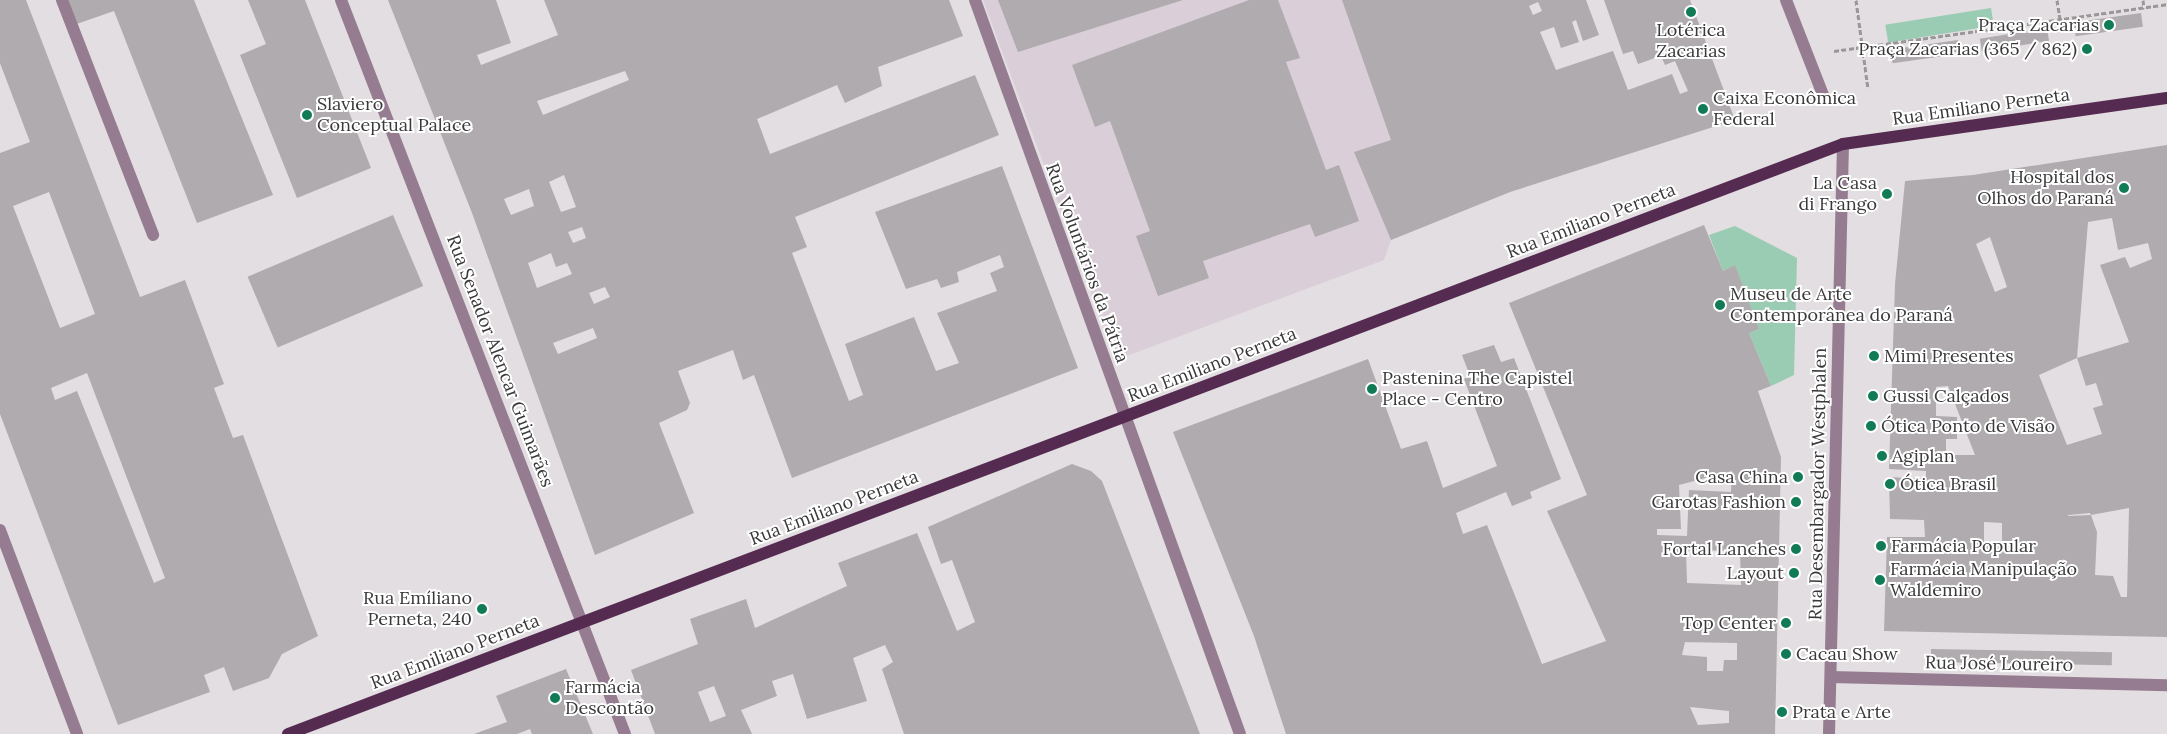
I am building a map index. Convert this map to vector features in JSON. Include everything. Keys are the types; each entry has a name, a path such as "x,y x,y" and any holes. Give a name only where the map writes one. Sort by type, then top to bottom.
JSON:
{"main road":[{"name":"Rua Emiliano Perneta","path":"288,734 1843,144 2167,98"}],"street":[{"path":"62,0 153,235"},
{"name":"Rua Senador Alencar Guimarães","path":"341,0 625,734"},
{"name":"Rua Voluntários da Pátria","path":"975,0 1123,417 1240,734"},
{"path":"1786,0 1826,100"},
{"name":"Rua Desembargador Westphalen","path":"1829,734 1843,144"},
{"path":"0,530 77,734"},
{"name":"Rua José Loureiro","path":"1831,677 2167,685"}],"path":[{"path":"1856,0 1868,89"},
{"path":"2057,0 2060,20"},
{"path":"2142,0 2144,8"},
{"path":"1806,52 1862,47 2167,4"}],"shaded area":[{"path":"983,0 1443,0 1510,192 1391,240 1384,260 1116,360"}],"green space":[{"path":"1991,8 1994,26 1888,43 1885,25"},
{"path":"1735,226 1797,258 1794,375 1771,386 1749,333 1759,329 1735,266 1723,271 1709,235"}],"building":[{"path":"0,0 26,0 140,297 185,280 224,384 214,388 233,438 243,435 318,636 282,654 269,678 233,691 224,667 204,675 210,692 118,725 0,414 0,153 30,142 0,63","holes":["49,192 95,314 60,328 13,206","87,373 165,578 154,583 77,391 55,400 51,388"]},
{"path":"69,0 194,0 273,195 197,223 114,11 68,27 60,3"},
{"path":"248,0 305,0 371,168 297,198 240,55 266,44"},
{"path":"388,0 496,0 511,43 477,55 481,65 558,35 544,0 949,0 963,36 878,67 882,86 845,103 837,85 757,119 770,154 975,75 999,135 795,217 807,247 792,253 849,401 863,395 845,344 914,317 936,371 959,363 937,313 997,291 990,273 1004,267 1000,255 957,272 959,282 941,288 937,279 906,289 875,212 1002,166 1078,368 792,478 754,375 743,380 733,350 678,371 690,403 687,410 659,423 694,513 595,555 472,213","holes":["625,71 629,80 543,115 537,101","564,175 576,207 561,212 549,182","529,189 534,206 511,215 504,199","582,227 586,238 573,243 568,232","551,253 556,267 567,263 572,274 537,288 528,263","605,287 610,297 594,304 589,293","593,328 597,338 558,354 553,343"]},
{"path":"998,0 1183,0 1018,52"},
{"path":"1249,0 1278,0 1300,58 1286,62 1326,170 1339,165 1359,221 1315,237 1310,224 1203,261 1209,278 1158,296 1136,236 1150,231 1110,121 1095,127 1072,65"},
{"path":"1342,0 1586,0 1599,35 1583,41 1576,20 1572,22 1579,42 1561,48 1554,27 1540,32 1556,70 1613,51 1628,90 1672,74 1680,94 1688,91 1675,61 1665,65 1661,56 1638,64 1633,51 1623,54 1604,0 1690,0 1735,120 1510,192 1391,240 1354,152 1391,140","holes":["1538,2 1542,11 1533,15 1529,6"]},
{"name":"Praça Zacarias","path":"2141,13 2143,27 2076,36 2074,22"},
{"name":"Praça Zacarias","path":"2047,28 2049,41 1982,51 1980,39"},
{"name":"Praça Zacarias","path":"1958,40 1960,54 1893,63 1891,49"},
{"path":"2167,145 2167,637 1884,631 1887,537 1925,537 1924,520 1890,519 1889,477 1926,479 1926,471 1889,469 1895,284 1905,181 1973,175","holes":["2112,218 2118,250 2148,243 2152,259 2130,268 2125,257 2100,265 2129,342 2077,358 2088,222","1990,237 2007,287 1995,292 1976,244","2077,358 2086,386 2096,383 2103,405 2093,408 2102,434 2067,445 2039,375","1948,386 1975,455 1946,455 1946,439 1957,439 1957,417 1936,416 1936,387","2129,508 2127,597 2121,597 2113,576 2095,575 2097,532 2091,515","2090,513 2091,515 2068,516","1984,522 2002,523 2002,542 1984,542"]},
{"path":"393,215 423,286 278,348 248,277"},
{"path":"1704,225 1723,271 1735,265 1759,329 1749,333 1771,386 1758,391 1781,457 1775,734 1286,734 1254,636 1173,432 1368,359 1401,449 1427,441 1443,488 1497,466 1464,379 1470,376 1462,355 1494,345 1501,362 1514,358 1561,479 1530,492 1532,498 1512,506 1506,492 1456,513 1463,534 1487,525 1542,664 1606,641 1547,511 1587,495 1509,303","holes":["1732,471 1731,492 1689,490 1687,536 1657,535 1657,529 1681,529 1679,485","1686,550 1740,551 1741,585 1687,583","1685,642 1737,643 1737,660 1724,660 1723,671 1707,671 1707,657 1682,655","1690,707 1729,711 1729,723 1698,725"]},
{"path":"1072,464 1091,471 1102,481 1200,734 904,734 882,669 893,662 885,645 853,658 867,701 807,719 793,674 772,681 777,696 741,710 752,734 655,734 631,670 698,644 690,619 746,599 755,628 847,586 838,563 917,533 957,631 975,622 952,560 941,564 928,527","holes":["714,686 726,716 710,722 698,692"]},
{"path":"1931,649 2112,652 2112,665 1931,662"},
{"path":"566,669 593,734 532,734 530,729 517,734 474,734 507,722 496,696"}],"place":[{"name":"Lotérica Zacarias","path":"1691,12"},
{"name":"Praça Zacarias","path":"2109,25"},
{"name":"Praça Zacarias (365 / 862)","path":"2087,49"},
{"name":"Caixa Econômica Federal","path":"1703,109"},
{"name":"Slaviero Conceptual Palace","path":"307,115"},
{"name":"Hospital dos Olhos do Paraná","path":"2124,188"},
{"name":"La Casa di Frango","path":"1887,194"},
{"name":"Museu de Arte Contemporânea do Paraná","path":"1720,305"},
{"name":"Mimi Presentes","path":"1874,356"},
{"name":"Pastenina The Capistel Place - Centro","path":"1372,389"},
{"name":"Gussi Calçados","path":"1873,396"},
{"name":"Ótica Ponto de Visão","path":"1871,426"},
{"name":"Agiplan","path":"1882,456"},
{"name":"Casa China","path":"1798,477"},
{"name":"Ótica Brasil","path":"1890,484"},
{"name":"Garotas Fashion","path":"1796,502"},
{"name":"Farmácia Popular","path":"1881,546"},
{"name":"Fortal Lanches","path":"1796,549"},
{"name":"Layout","path":"1794,573"},
{"name":"Farmácia Manipulação Waldemiro","path":"1880,580"},
{"name":"Rua Emíliano Perneta, 240","path":"482,609"},
{"name":"Top Center","path":"1786,623"},
{"name":"Cacau Show","path":"1786,654"},
{"name":"Farmácia Descontão","path":"555,698"},
{"name":"Prata e Arte","path":"1782,712"}]}
